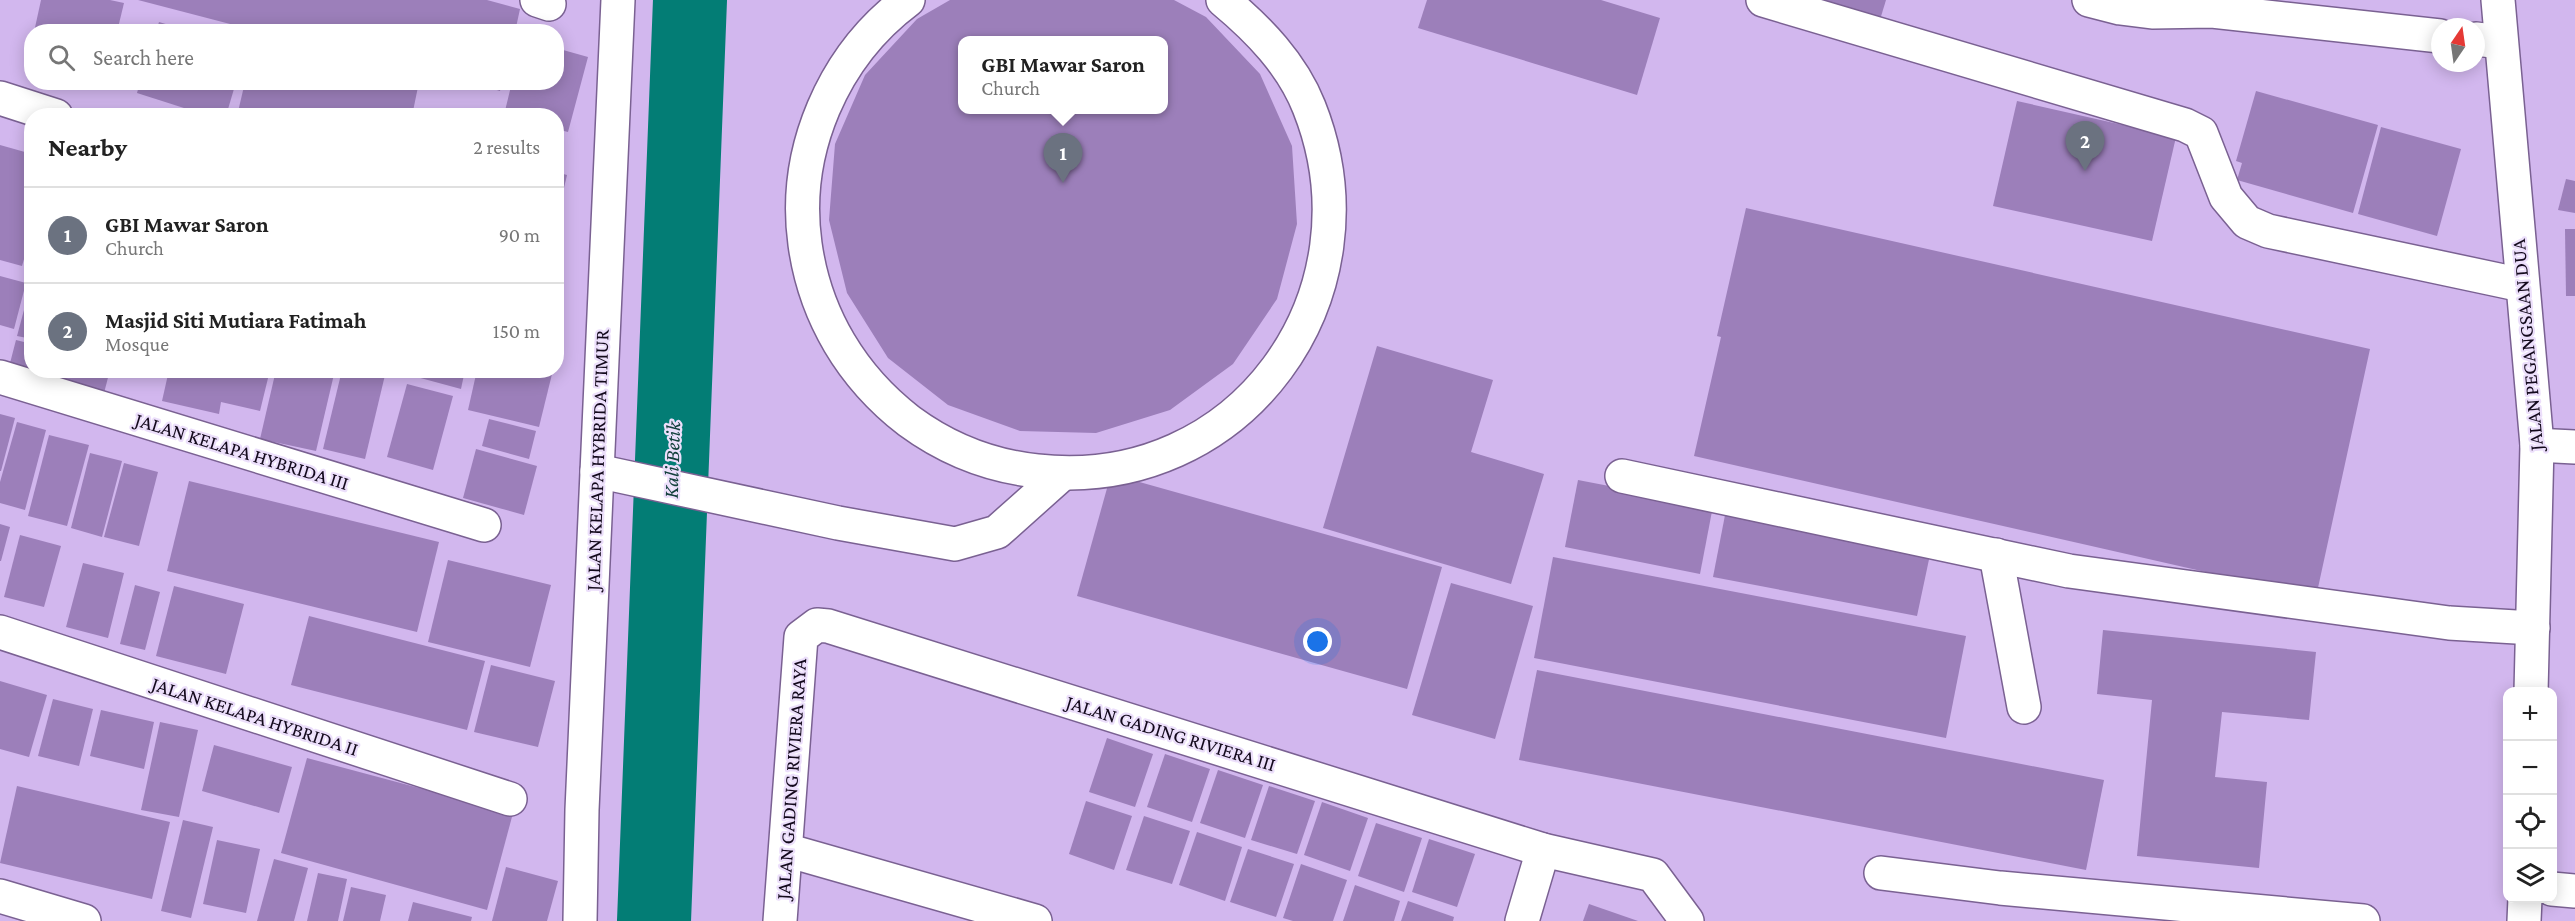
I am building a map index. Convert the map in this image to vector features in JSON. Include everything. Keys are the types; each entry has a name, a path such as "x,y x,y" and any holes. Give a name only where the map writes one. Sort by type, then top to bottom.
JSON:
{"street":[{"name":"JALAN KELAPA HYBRIDA TIMUR","path":"580,921 618,0"},
{"path":"908,0 891,12 838,76 816,124 804,188 802,224 809,271 828,326 852,364 885,402 925,432 968,455 1014,468 1062,474 1110,470 1149,459 1188,444 1229,419 1263,387 1293,348 1314,305 1330,232 1327,168 1309,106 1278,54 1254,25 1223,0"},
{"path":"1763,0 2185,125 2201,133 2226,197 2247,222 2268,231 2522,285"},
{"path":"2089,0 2120,8 2152,12 2212,11 2431,35"},
{"name":"JALAN PEGANGSAAN DUA","path":"2498,0 2489,40 2522,285 2537,445 2531,687"},
{"path":"0,98 31,108"},
{"name":"JALAN KELAPA HYBRIDA III","path":"0,377 484,525"},
{"path":"2537,445 2575,447"},
{"path":"597,471 637,481 955,544 997,532 1062,474"},
{"path":"1622,476 2069,571 2425,620 2533,628"},
{"path":"1996,555 2024,707"},
{"name":"JALAN GADING RIVIERA III","path":"801,637 817,625 828,626 1543,850 1653,875 1687,921"},
{"name":"JALAN KELAPA HYBRIDA II","path":"0,632 510,800"},
{"name":"JALAN GADING RIVIERA RAYA","path":"780,921 801,637"},
{"path":"786,850 1035,921"},
{"path":"1522,921 1543,850"},
{"path":"1881,873 2000,888 2363,921"},
{"path":"2557,889 2575,891"},
{"path":"0,896 84,921"},
{"path":"2524,921 2525,903"}],"building":[{"path":"41,0 110,0 124,3 119,24 36,24"},
{"path":"138,0 487,0 520,9 517,24 230,24"},
{"path":"950,0 1174,0 1206,17 1260,74 1292,146 1297,224 1277,299 1233,364 1170,410 1096,433 1020,431 948,405 888,358 847,293 829,220 835,144 865,75 917,19"},
{"path":"1427,0 1601,0 1660,18 1637,95 1418,28"},
{"path":"1808,0 1886,0 1879,23"},
{"path":"564,50 588,57 568,132 564,131 564,108 506,108 510,90 564,90"},
{"path":"138,90 234,90 228,108 184,108 137,93"},
{"path":"243,90 417,90 414,108 239,108"},
{"path":"2256,91 2378,125 2353,213 2237,180 2242,163 2236,161"},
{"path":"2017,101 2176,137 2152,241 1993,206"},
{"path":"2381,127 2461,149 2437,236 2358,214"},
{"path":"0,145 24,152 24,259 22,266 0,260"},
{"path":"2566,179 2575,181 2575,213 2558,210"},
{"path":"1746,208 2370,349 2316,597 1694,456 1721,337 1717,336"},
{"path":"2565,229 2575,229 2575,296 2566,296"},
{"path":"0,276 24,282 24,291 14,329 0,325"},
{"path":"24,310 24,337 17,336"},
{"path":"16,340 24,342 24,371 9,367"},
{"path":"1377,346 1493,380 1471,452 1544,474 1511,584 1323,528"},
{"path":"50,378 108,378 104,393"},
{"path":"167,378 268,378 260,411 221,402 219,414 162,401"},
{"path":"274,378 333,378 316,451 260,439"},
{"path":"340,378 384,378 365,459 323,449"},
{"path":"420,378 463,378 461,389"},
{"path":"475,378 551,378 539,427 468,410"},
{"path":"407,384 453,396 433,470 387,457"},
{"path":"0,414 15,418 1,471 0,471"},
{"path":"489,419 536,431 529,459 482,446"},
{"path":"17,422 46,430 25,510 0,503 0,482"},
{"path":"49,435 89,445 67,526 28,516"},
{"path":"476,449 537,466 524,515 463,498"},
{"path":"90,453 122,461 102,537 71,528"},
{"path":"124,463 158,472 139,546 104,537"},
{"path":"1111,474 1442,567 1407,689 1077,596"},
{"path":"1578,480 1713,506 1700,574 1565,547"},
{"path":"189,481 439,542 417,632 167,571"},
{"path":"1726,510 1931,550 1917,616 1713,577"},
{"path":"0,524 10,527 1,561 0,561"},
{"path":"20,535 61,546 44,607 4,597"},
{"path":"1553,557 1966,636 1946,738 1534,658"},
{"path":"448,560 551,585 530,667 428,642"},
{"path":"83,563 124,573 108,638 66,627"},
{"path":"1451,583 1533,606 1495,739 1412,715"},
{"path":"135,585 160,592 145,650 120,644"},
{"path":"174,586 244,604 226,674 156,656"},
{"path":"309,616 485,661 467,730 291,685"},
{"path":"2103,630 2316,652 2309,720 2222,712 2215,777 2267,782 2259,868 2137,856 2152,700 2097,694"},
{"path":"491,665 555,681 538,747 474,732"},
{"path":"1537,670 2104,780 2086,870 1519,760"},
{"path":"0,681 47,695 29,757 0,749"},
{"path":"53,699 93,709 79,766 38,756"},
{"path":"101,710 154,722 144,769 90,756"},
{"path":"160,722 198,730 179,817 141,810"},
{"path":"1107,738 1153,754 1135,807 1089,792"},
{"path":"214,745 292,767 279,813 202,791"},
{"path":"1165,754 1210,769 1192,822 1147,807"},
{"path":"307,758 513,813 487,910 281,853"},
{"path":"1218,770 1263,785 1245,838 1200,823"},
{"path":"17,786 170,822 152,899 0,863"},
{"path":"1269,786 1315,801 1297,854 1251,840"},
{"path":"1086,801 1132,816 1114,870 1069,854"},
{"path":"1322,802 1368,818 1350,871 1304,855"},
{"path":"1144,816 1190,831 1172,884 1126,870"},
{"path":"183,820 213,827 191,918 161,911"},
{"path":"1376,823 1422,838 1404,892 1358,876"},
{"path":"1197,832 1242,847 1225,901 1179,885"},
{"path":"1429,839 1475,854 1457,907 1412,892"},
{"path":"217,840 260,849 246,913 203,904"},
{"path":"1248,849 1294,864 1276,917 1230,902"},
{"path":"274,859 308,868 294,921 257,921"},
{"path":"1301,864 1347,880 1333,921 1293,921 1283,918"},
{"path":"506,867 558,881 547,921 492,921"},
{"path":"318,873 347,879 338,921 307,921"},
{"path":"1355,885 1400,901 1394,921 1343,921"},
{"path":"351,887 386,895 380,921 343,921"},
{"path":"1408,901 1454,917 1453,921 1401,921"},
{"path":"413,902 472,917 471,921 408,921"},
{"path":"1589,904 1638,921 1583,921"}],"waterway":[{"name":"Kali Betik","path":"654,921 690,0"}],"place":[{"name":"Masjid Siti Mutiara Fatimah","path":"2085,171"},
{"name":"GBI Mawar Saron","path":"1063,183"}]}
